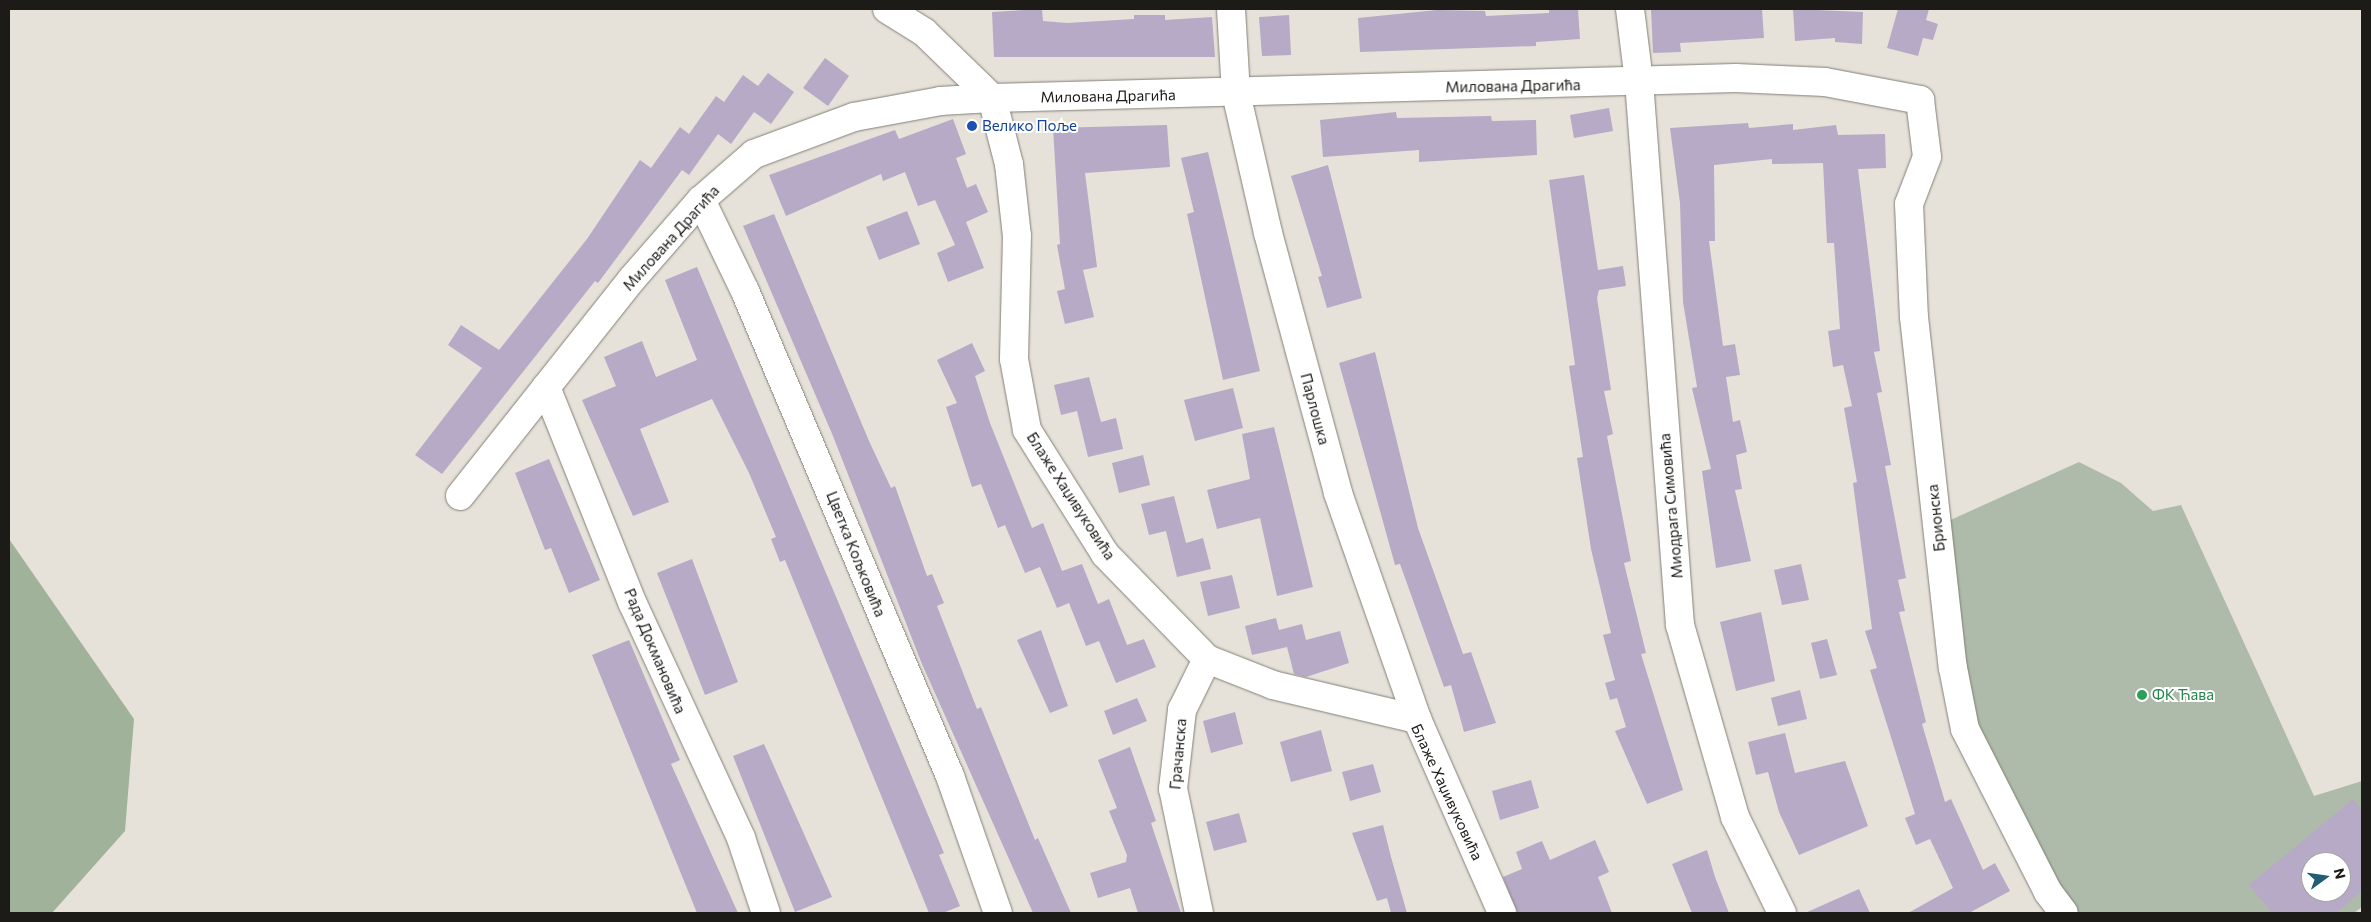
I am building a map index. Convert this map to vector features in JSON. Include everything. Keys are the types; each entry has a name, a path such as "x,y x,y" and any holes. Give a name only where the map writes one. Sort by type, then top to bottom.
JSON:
{"street":[{"path":"887,9 924,32 992,98"},
{"name":"Парлошка","path":"1231,9 1236,93 1338,493 1417,719"},
{"name":"Миодрага Симовића","path":"1630,9 1639,81 1680,625 1735,817 1782,913"},
{"name":"Милована Драгића","path":"460,496 546,387 702,200 754,154 854,117 940,101 992,98 1639,81 1825,82 1920,100"},
{"name":"Блаже Хаџивуковића","path":"992,98 1009,164 1015,218 1014,359 1027,430 1105,554 1208,659 1273,685 1417,719 1502,913"},
{"name":"Брионска","path":"1920,100 1927,156 1910,204 1914,317 1953,668 1965,729 2048,892 2064,913"},
{"name":"Цветка Кољковића","path":"702,200 745,291 950,776 998,913"},
{"name":"Рада Докмановића","path":"546,387 633,604 741,838 766,913"},
{"name":"Грачанска","path":"1198,913 1173,789 1182,710 1208,659"}],"green space":[{"path":"2079,462 2121,483 2153,511 2181,505 2314,796 2362,781 2362,907 2354,913 2075,912 1966,718 1946,522"},
{"path":"9,539 134,719 125,831 52,913 9,913"}],"building":[{"path":"1042,9 1043,21 1067,23 1134,19 1134,15 1165,15 1165,20 1212,17 1215,57 994,57 992,12"},
{"path":"1549,9 1578,9 1580,39 1536,42 1536,46 1360,52 1358,18 1437,10 1485,11 1486,16 1549,13"},
{"path":"1762,9 1764,38 1680,43 1681,52 1653,53 1651,10"},
{"path":"1793,9 1863,12 1862,44 1835,42 1835,38 1795,41"},
{"path":"1898,9 1929,9 1926,20 1938,24 1933,40 1923,38 1918,56 1887,48"},
{"path":"1289,15 1291,55 1262,56 1259,17"},
{"path":"825,58 849,76 828,106 803,88"},
{"path":"768,73 794,92 771,124 754,112 731,144 718,134 689,175 682,170 598,283 595,281 442,474 415,455 482,368 448,345 461,325 499,350 587,239 640,160 651,168 680,127 689,134 716,96 724,102 743,75 758,86"},
{"path":"1609,108 1613,131 1574,138 1570,115"},
{"path":"1396,112 1397,118 1491,116 1492,121 1536,120 1537,155 1419,162 1419,150 1323,157 1320,120"},
{"path":"953,119 966,154 956,158 967,188 976,184 988,212 966,222 984,268 948,282 937,253 955,245 935,200 918,206 905,172 883,181 881,174 786,216 769,175 895,130 899,139"},
{"path":"1748,123 1749,128 1793,124 1793,130 1836,125 1838,135 1885,134 1886,168 1858,169 1880,351 1874,352 1882,392 1877,393 1891,465 1885,466 1906,578 1898,580 1905,611 1899,612 1926,722 1922,724 1945,802 1951,799 1983,870 1995,863 2010,891 1969,913 1908,913 1953,888 1930,839 1916,845 1905,818 1915,814 1870,670 1877,668 1865,631 1872,629 1853,483 1857,482 1844,408 1852,406 1843,365 1833,367 1828,331 1840,329 1834,243 1827,243 1823,163 1772,164 1772,159 1714,165 1715,241 1709,241 1723,346 1735,344 1740,375 1726,377 1733,422 1740,420 1747,452 1736,455 1742,489 1735,490 1751,561 1716,568 1702,471 1711,469 1692,388 1697,387 1683,302 1680,203 1670,128"},
{"path":"1167,125 1170,167 1085,173 1097,267 1083,270 1094,317 1065,324 1057,291 1065,289 1057,245 1060,244 1053,128"},
{"path":"1208,152 1260,371 1223,380 1187,214 1194,212 1181,158"},
{"path":"1328,165 1362,298 1327,308 1318,277 1322,276 1291,176"},
{"path":"1584,175 1598,270 1623,266 1626,286 1599,290 1597,298 1611,390 1604,391 1613,434 1607,436 1631,561 1624,563 1646,653 1641,654 1683,790 1647,804 1615,731 1626,727 1617,698 1610,700 1605,683 1615,680 1603,635 1611,633 1591,549 1577,458 1583,457 1569,366 1575,365 1549,180"},
{"path":"907,211 920,244 879,260 866,227"},
{"path":"774,214 869,441 891,488 895,486 927,576 932,574 944,603 937,606 977,709 981,707 1035,840 1038,838 1071,913 1033,913 922,664 833,436 743,226"},
{"path":"697,267 944,853 939,855 960,906 943,913 929,913 785,560 780,562 771,539 776,537 749,473 712,399 640,429 669,502 633,516 582,400 616,386 604,357 642,341 656,377 697,360 665,280"},
{"path":"972,343 985,371 975,376 990,423 1032,528 1043,523 1062,571 1082,564 1098,604 1109,599 1127,645 1144,639 1156,667 1116,683 1099,641 1086,646 1069,603 1057,608 1040,567 1025,573 1005,525 998,528 981,484 972,487 946,407 957,403 937,360"},
{"path":"1375,352 1418,528 1463,654 1471,652 1496,723 1464,732 1451,685 1444,687 1400,564 1395,565 1339,363"},
{"path":"1089,377 1101,422 1116,418 1123,449 1088,457 1077,411 1061,415 1054,385"},
{"path":"1233,388 1243,428 1195,441 1184,400"},
{"path":"1274,427 1313,587 1277,596 1260,518 1217,529 1207,490 1250,479 1242,434"},
{"path":"1143,455 1150,485 1119,493 1112,463"},
{"path":"549,459 600,580 569,593 551,548 545,550 515,473"},
{"path":"1174,496 1186,543 1203,538 1211,569 1177,577 1166,531 1149,535 1141,504"},
{"path":"692,559 738,682 705,695 657,573"},
{"path":"1801,564 1809,600 1782,605 1774,570"},
{"path":"1232,575 1240,608 1208,616 1200,582"},
{"path":"1761,612 1775,681 1736,691 1720,622"},
{"path":"1276,618 1279,630 1302,624 1306,640 1340,631 1349,663 1306,677 1294,674 1287,647 1252,655 1245,626"},
{"path":"1041,630 1068,706 1050,713 1017,640"},
{"path":"1827,639 1837,675 1820,679 1811,643"},
{"path":"629,640 680,760 671,764 738,913 697,913 592,655"},
{"path":"1800,690 1807,719 1778,726 1771,698"},
{"path":"1137,698 1147,721 1113,735 1104,711"},
{"path":"1235,712 1243,744 1211,753 1203,721"},
{"path":"1321,730 1332,771 1291,782 1280,742"},
{"path":"1785,733 1795,773 1845,761 1868,826 1799,855 1779,812 1768,772 1756,775 1748,742"},
{"path":"764,744 832,897 795,912 733,756"},
{"path":"1130,747 1156,821 1151,823 1181,913 1138,913 1130,888 1098,898 1090,873 1126,862 1127,855 1109,811 1117,808 1098,760"},
{"path":"1373,764 1381,792 1350,801 1342,772"},
{"path":"1531,780 1539,808 1500,820 1492,791"},
{"path":"2353,799 2362,810 2362,891 2351,900 2351,852 2301,852 2301,902 2349,902 2336,913 2272,913 2249,885"},
{"path":"1239,813 1247,842 1214,851 1206,822"},
{"path":"1383,825 1407,913 1391,913 1387,898 1377,901 1352,833"},
{"path":"1595,840 1609,872 1598,877 1612,913 1517,913 1503,877 1522,869 1516,852 1542,841 1550,860"},
{"path":"1707,850 1729,913 1692,913 1672,864"},
{"path":"1859,889 1870,913 1805,913"}],"place":[{"name":"Велико Поље","path":"972,126"},
{"name":"ФК Ћава","path":"2142,695"}]}
